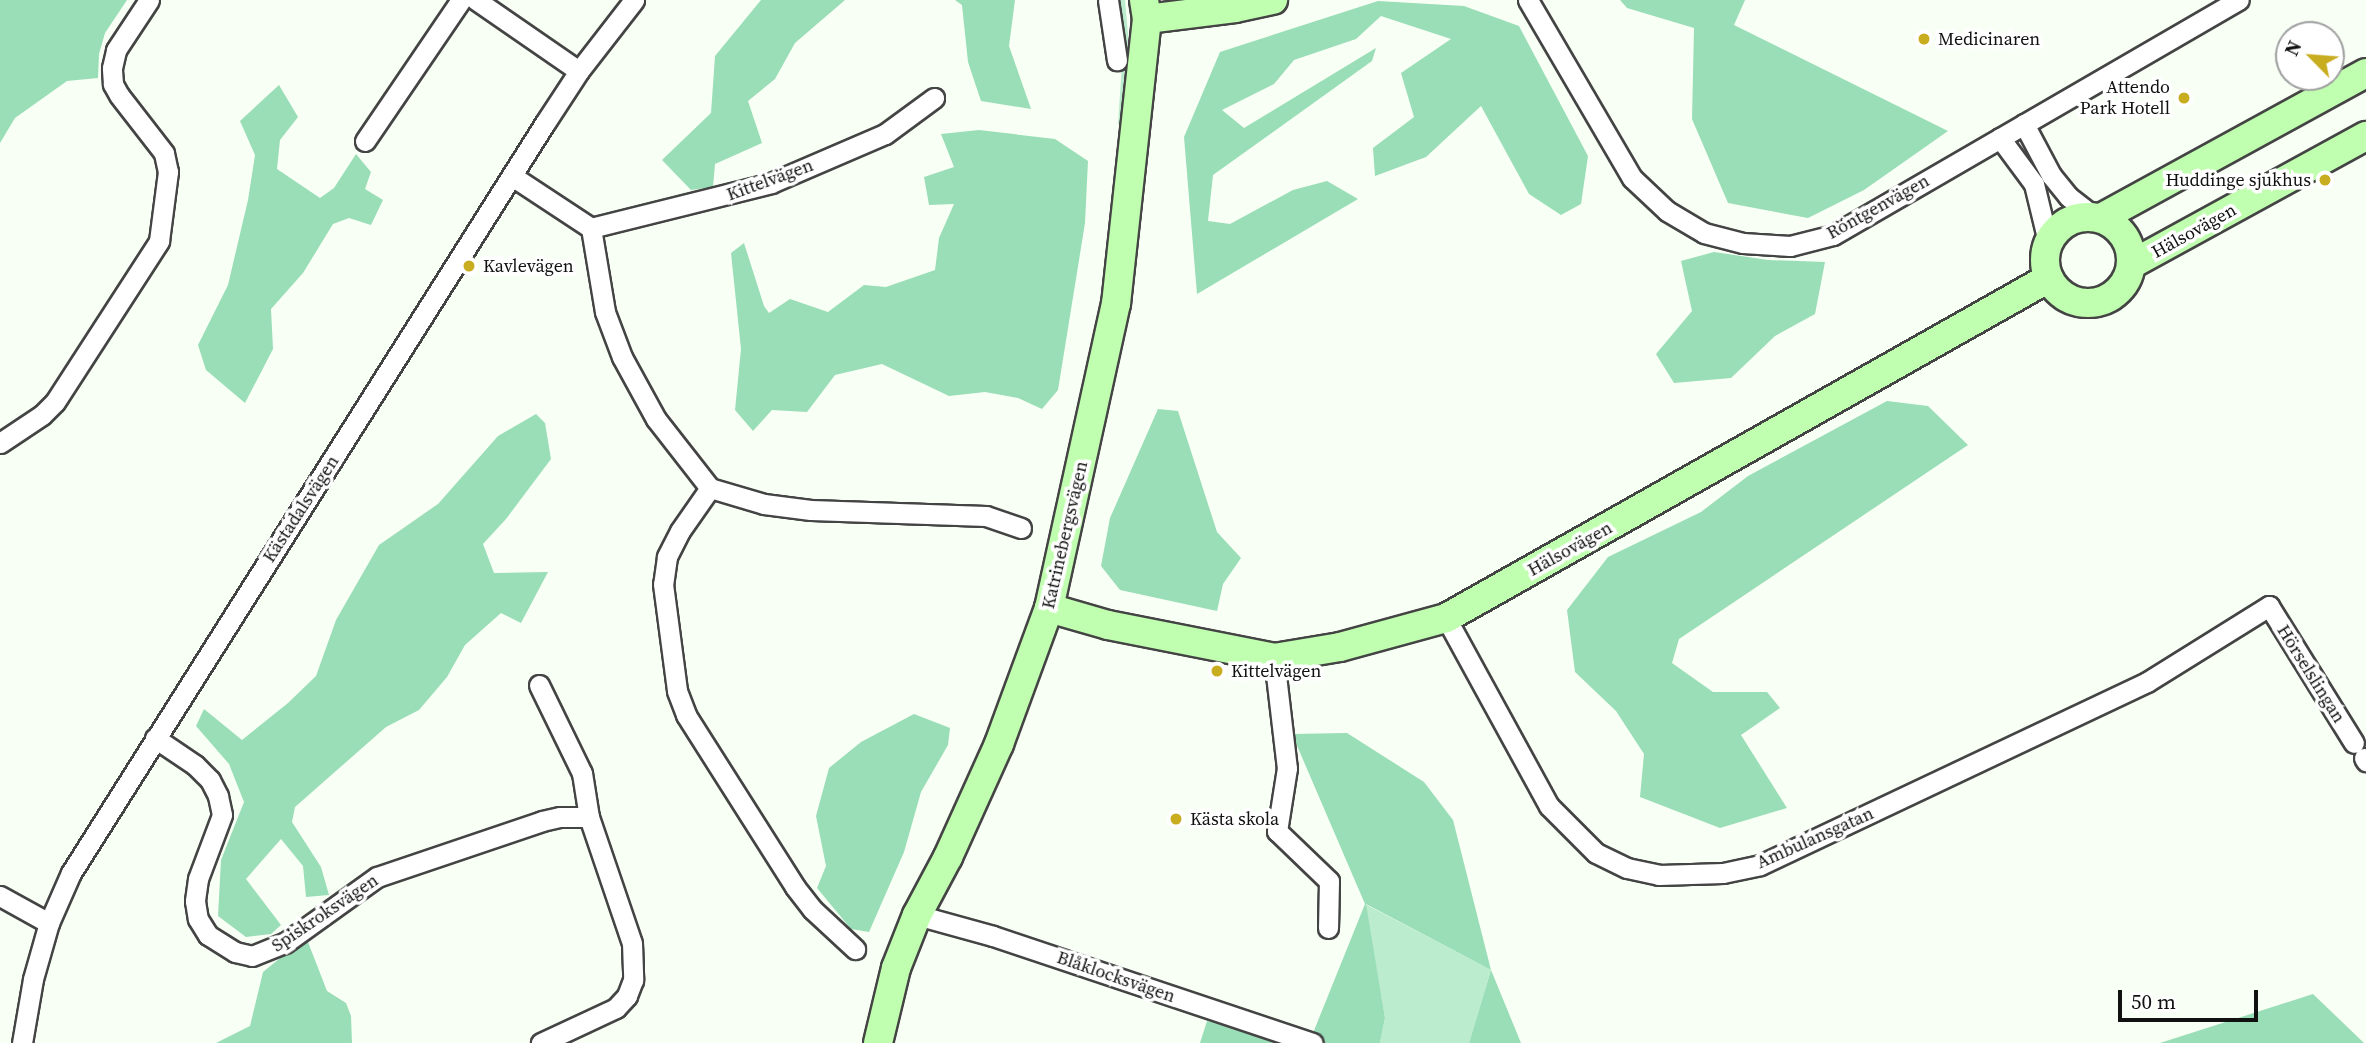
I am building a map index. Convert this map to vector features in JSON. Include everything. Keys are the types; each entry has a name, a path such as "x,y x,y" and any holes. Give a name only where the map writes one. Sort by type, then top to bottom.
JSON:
{"street":[{"path":"0,443 42,415 55,402 159,241 168,172 164,153 119,95 112,76 116,50 149,0"},
{"path":"365,141 461,0"},
{"path":"476,0 579,71"},
{"name":"Kästadalsvägen","path":"22,1043 33,979 49,923 71,873 579,71 634,0"},
{"path":"1108,0 1117,60"},
{"path":"1146,10 1236,8 1273,0"},
{"name":"Röntgenvägen","path":"1528,0 1632,178 1667,211 1704,233 1743,243 1790,246 1833,235 2231,3"},
{"name":"Katrinebergsvägen","path":"878,1043 896,968 918,915 948,857 999,744 1049,608 1116,304 1146,10"},
{"path":"2048,242 2066,222 2097,217 2366,73"},
{"name":"Kittelvägen","path":"591,228 771,183 885,134 934,98"},
{"path":"2000,138 2034,184 2048,242 2045,267 2049,278 2065,297 2089,303 2102,302 2122,287 2132,264 2128,241 2121,231 2069,197 2051,175 2024,124"},
{"name":"Hälsovägen","path":"2132,264 2366,136"},
{"path":"512,176 591,228 605,312 622,357 656,419 710,488 764,504 811,510 986,516 1021,528"},
{"name":"Hälsovägen","path":"1049,608 1108,625 1274,658 1340,647 1446,618 2049,278"},
{"path":"710,488 680,531 667,557 663,584 677,691 685,715 795,887 819,917 855,949"},
{"name":"Ambulansgatan","path":"1446,618 1549,806 1596,853 1627,868 1659,875 1723,873 1759,865 2147,682 2269,606"},
{"name":"Hörselslingan","path":"2269,606 2361,754"},
{"path":"1274,658 1287,768 1277,831 1329,881 1328,928"},
{"path":"539,685 576,755 587,792 589,817 632,943 633,980 627,996 616,1008 541,1043"},
{"name":"Spiskroksvägen","path":"155,738 195,765 210,780 218,796 222,815 198,879 195,901 198,919 208,935 236,952 252,956 285,943 387,873 542,821 560,817 589,817"},
{"path":"0,896 49,923"},
{"name":"Blåklocksvägen","path":"918,915 993,936 1313,1043"}],"green space":[{"path":"0,0 127,0 105,33 99,54 98,78 67,81 15,118 0,143"},
{"path":"761,0 845,0 795,43 775,79 748,101 762,143 715,164 713,187 691,190 662,160 711,113 715,56"},
{"path":"955,0 1015,0 1009,46 1031,109 981,101 968,62 962,5"},
{"path":"1115,0 1125,0 1128,34 1127,99 1122,125 1118,124 1122,64"},
{"path":"1620,0 1745,0 1734,25 1948,131 1864,190 1808,218 1728,203 1692,119 1694,28 1627,8"},
{"path":"1378,1 1464,6 1519,26 1588,156 1581,204 1561,215 1529,194 1481,106 1426,157 1375,176 1373,148 1414,117 1401,73 1451,39 1381,16 1356,39 1294,60 1274,84 1222,110 1244,128 1376,48 1372,61 1213,175 1208,221 1230,224 1293,190 1327,181 1358,199 1197,294 1184,137 1220,52"},
{"path":"279,85 298,117 280,140 277,169 320,198 334,188 356,154 371,172 365,189 383,200 371,225 349,218 333,224 303,273 271,309 273,349 245,403 206,370 198,345 228,285 248,200 255,155 240,121"},
{"path":"979,130 1055,139 1088,161 1085,223 1058,390 1042,409 1018,398 985,392 949,396 882,364 835,375 807,412 772,410 753,431 735,410 741,349 731,253 744,243 764,306 769,313 790,299 828,312 864,285 886,287 935,270 939,238 954,204 929,205 924,177 954,167 941,134"},
{"path":"1714,252 1768,260 1825,262 1815,314 1775,336 1731,378 1674,383 1656,354 1692,311 1681,261"},
{"path":"1887,401 1928,406 1968,445 1679,639 1672,663 1713,692 1767,692 1780,708 1741,735 1787,808 1720,828 1640,797 1644,754 1616,711 1575,672 1567,610 1608,557 1701,512 1748,476"},
{"path":"1158,409 1178,411 1217,532 1241,558 1223,584 1217,611 1120,590 1101,566 1110,518"},
{"path":"536,414 545,423 551,459 506,519 483,544 494,573 548,572 521,623 501,613 465,645 447,677 419,710 386,727 295,807 292,822 321,867 329,895 306,897 303,866 281,839 246,879 281,925 271,934 246,937 218,916 221,860 244,802 229,764 196,726 204,709 242,740 288,703 316,676 336,620 379,545 438,504 498,436"},
{"path":"914,714 950,728 948,745 921,792 904,852 869,932 851,929 817,888 826,866 816,816 829,768 861,742"},
{"path":"1347,733 1424,782 1453,820 1491,970 1366,904 1385,1018 1380,1043 1309,1043 1365,904 1292,734"},
{"path":"1365,904 1491,970 1469,1043 1380,1043 1385,1018"},
{"path":"306,937 327,991 346,1003 351,1016 352,1043 216,1043 250,1026 263,972"},
{"path":"1491,970 1521,1043 1469,1043"},
{"path":"2313,994 2364,1043 2160,1043"},
{"path":"1207,1021 1291,1043 1200,1043"}],"place":[{"name":"Medicinaren","path":"1924,39"},
{"name":"Attendo Park Hotell","path":"2184,98"},
{"name":"Huddinge sjukhus","path":"2325,180"},
{"name":"Kavlevägen","path":"469,266"},
{"name":"Kittelvägen","path":"1217,671"},
{"name":"Kästa skola","path":"1176,819"}]}
